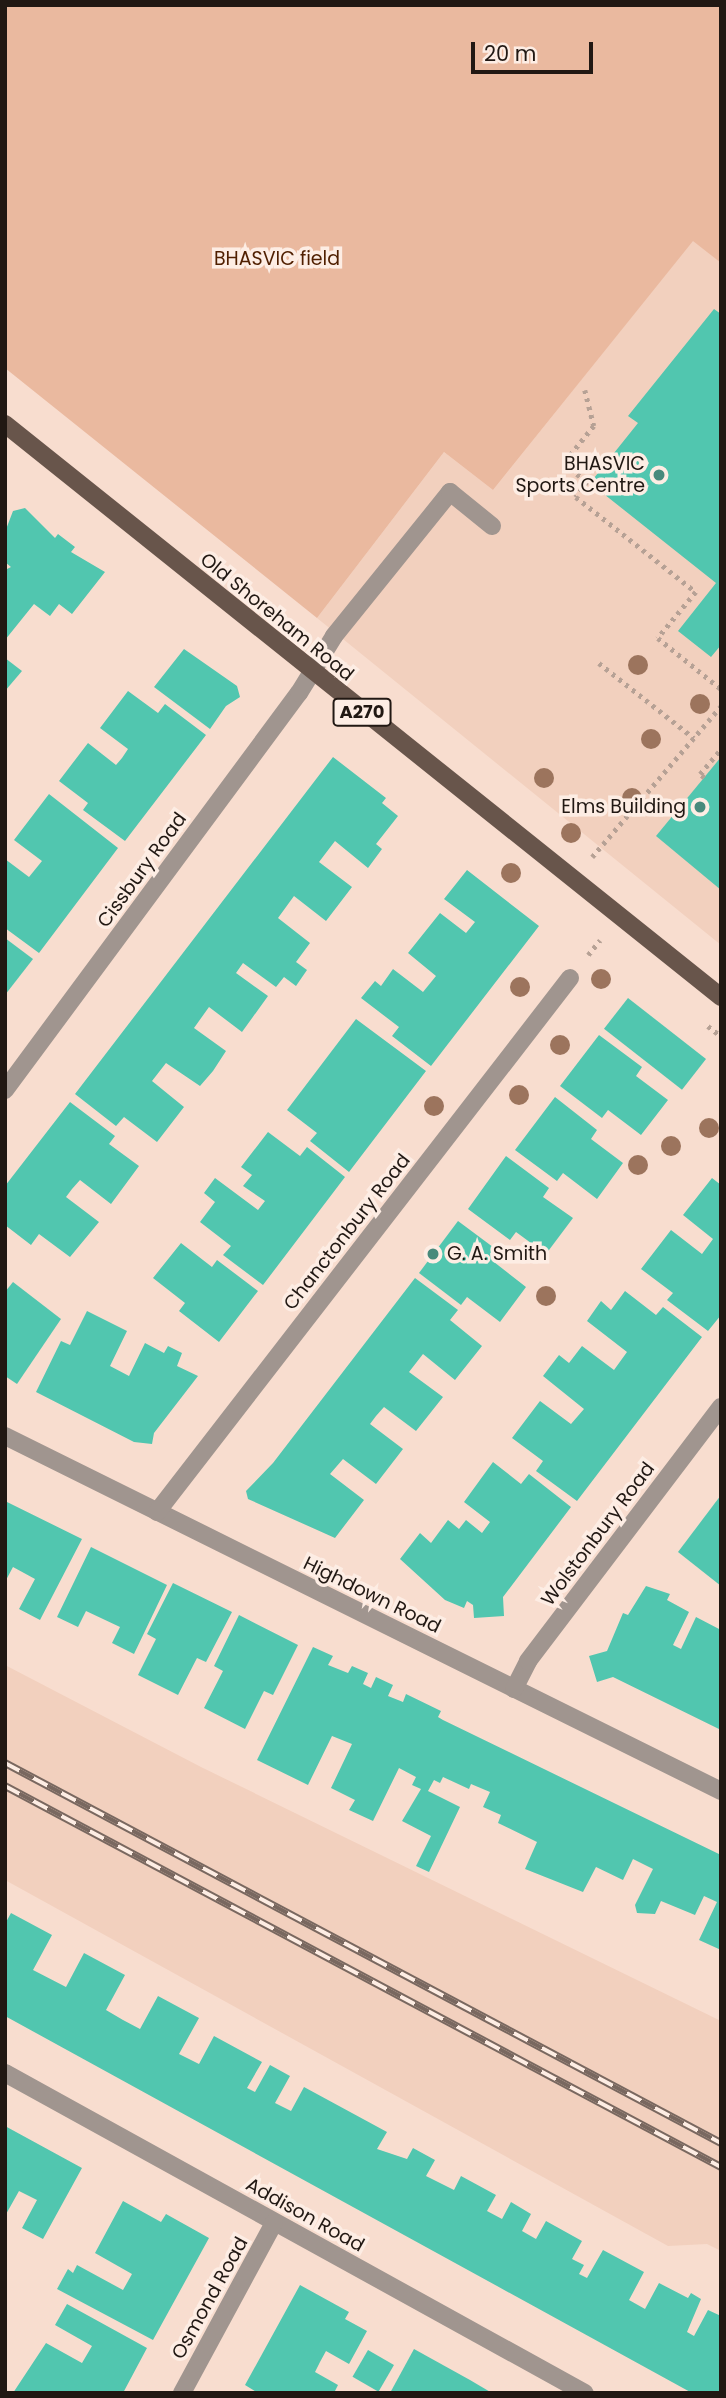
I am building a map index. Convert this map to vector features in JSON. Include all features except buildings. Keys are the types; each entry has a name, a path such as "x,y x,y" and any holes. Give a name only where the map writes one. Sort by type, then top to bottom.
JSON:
{"main road":[{"name":"Old Shoreham Road","path":"5,424 311,673 721,997"}],"street":[{"name":"Cissbury Road","path":"5,1090 311,673 334,636 450,492 492,526"},
{"name":"Chanctonbury Road","path":"157,1512 570,978"},
{"name":"Wolstonbury Road","path":"514,1689 528,1661 721,1407"},
{"name":"Highdown Road","path":"5,1436 721,1791"},
{"name":"Addison Road","path":"5,2073 585,2393"},
{"name":"Osmond Road","path":"182,2393 275,2223"}],"path":[{"path":"585,390 594,426 565,463 587,482 576,497 696,592 658,638 721,689"},
{"path":"598,663 694,738"},
{"path":"591,859 721,706"},
{"path":"704,778 700,774 721,750"}],"shaded area":[{"path":"693,240 721,263 721,945 317,618 444,452 493,490"},
{"path":"5,1665 201,1767 721,2021 721,2251 707,2244 668,2246 5,1880"}],"green space":[{"name":"BHASVIC field","path":"5,5 721,5 721,263 693,241 493,490 444,452 317,618 5,368"}],"railway":[{"path":"5,1763 721,2143"},
{"path":"5,1786 721,2167"}],"place":[{"name":"BHASVIC Sports Centre","path":"659,475"},
{"name":"Elms Building","path":"700,807"},
{"name":"G. A. Smith","path":"433,1254"}]}
